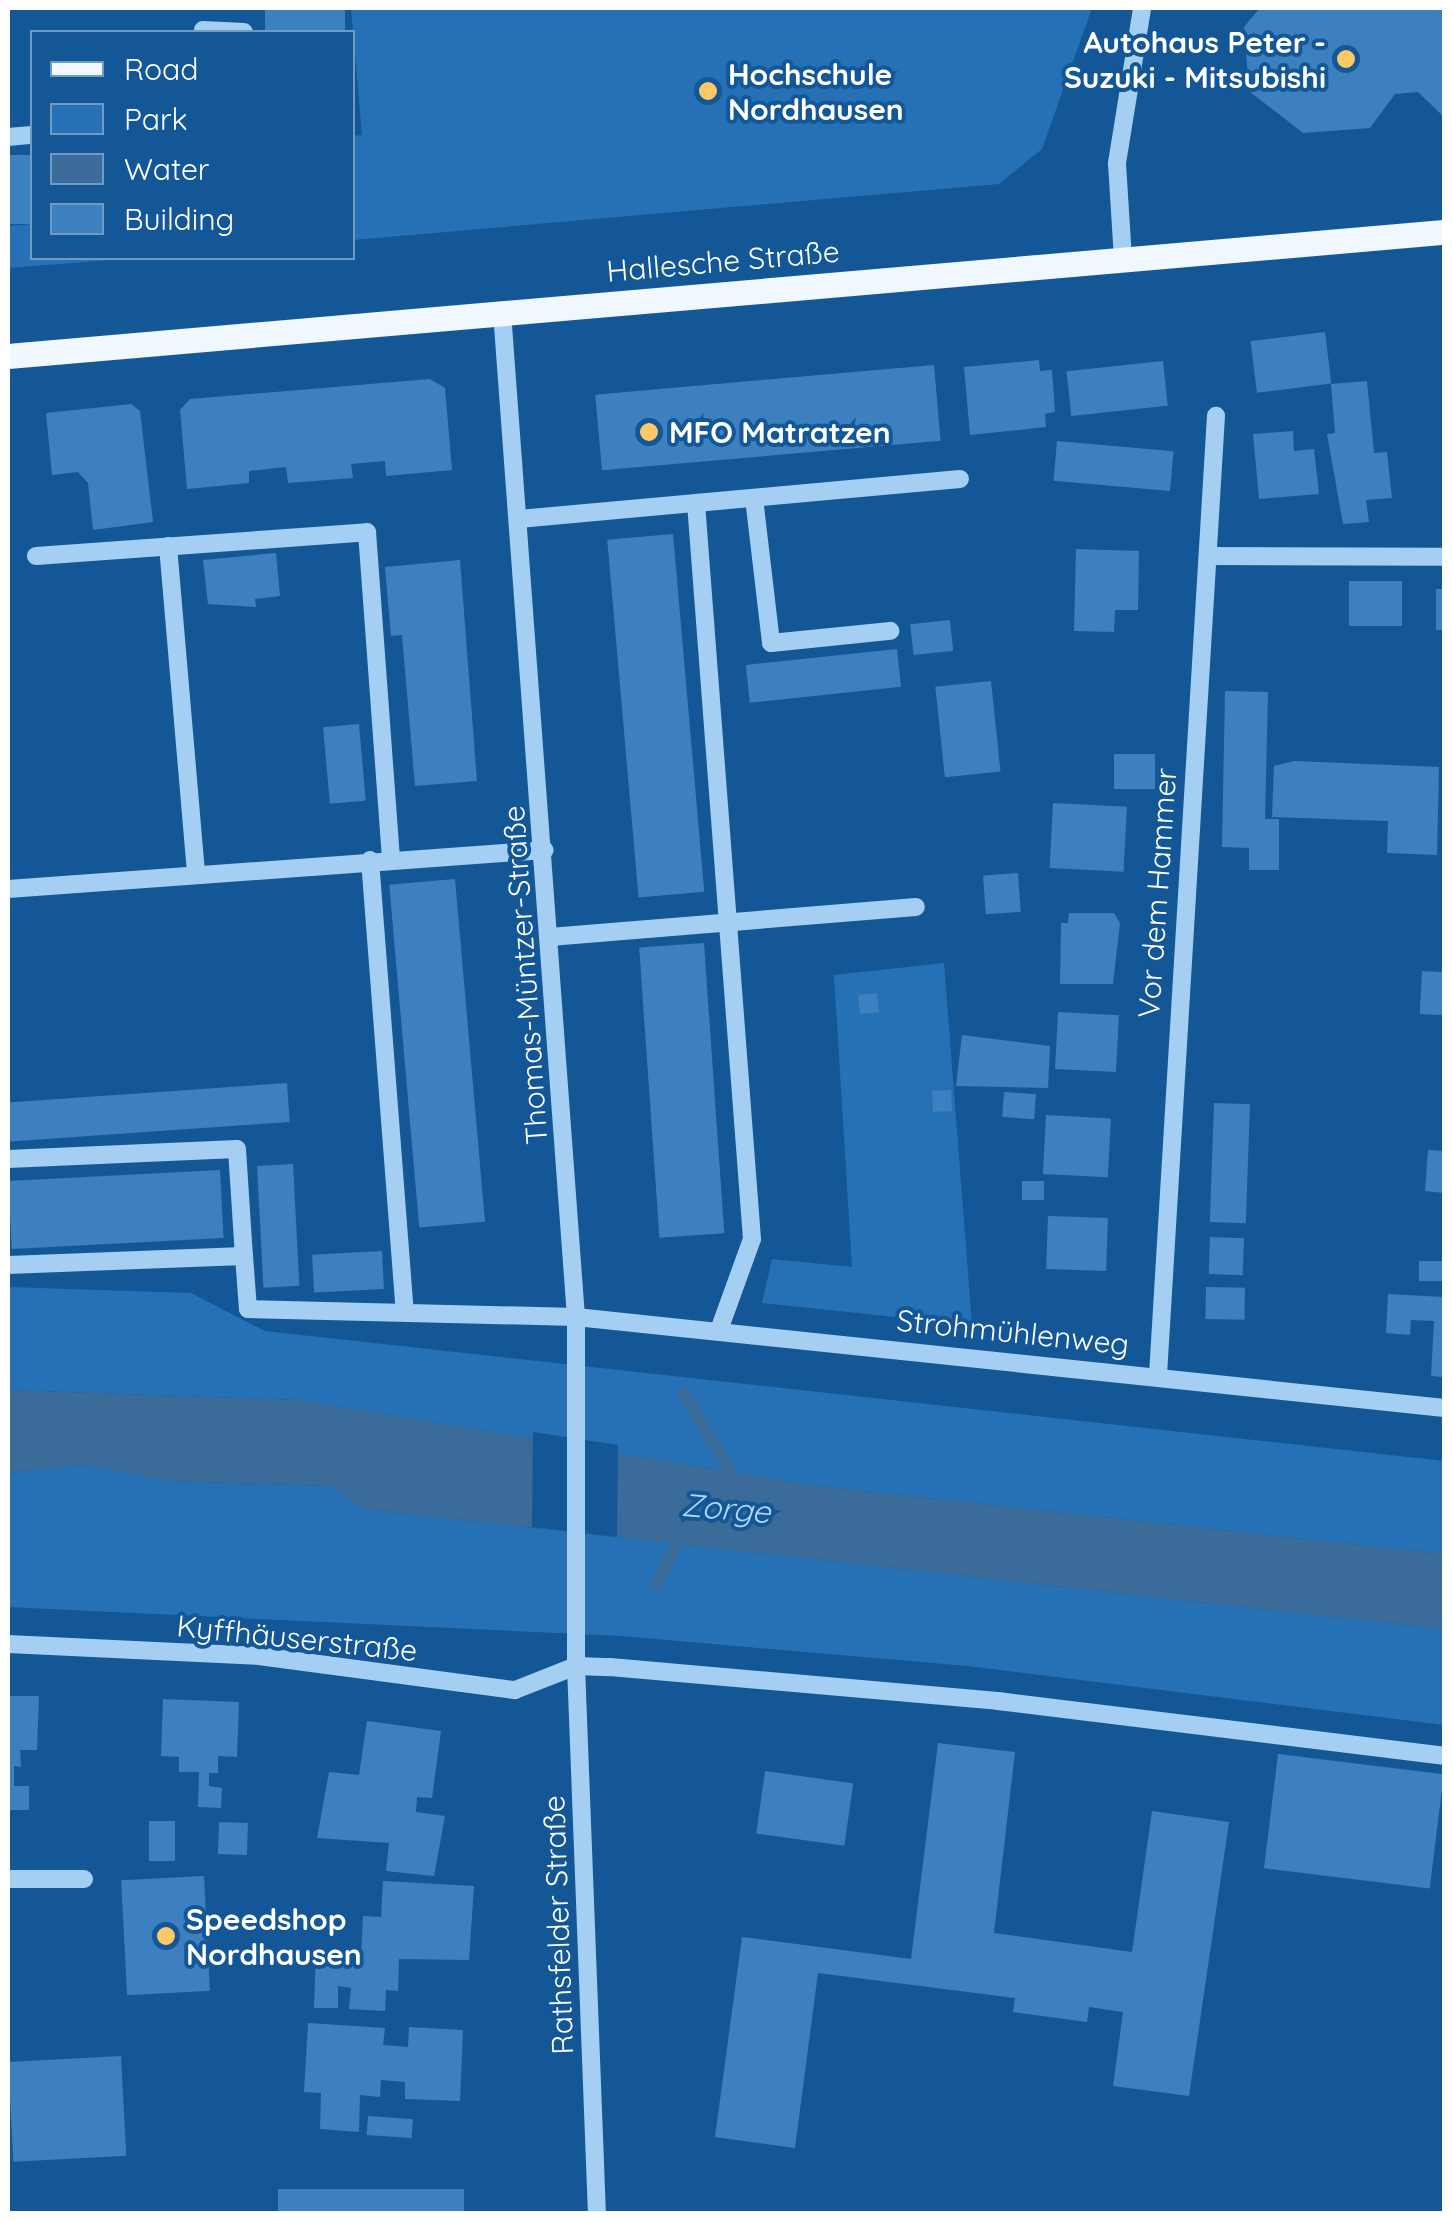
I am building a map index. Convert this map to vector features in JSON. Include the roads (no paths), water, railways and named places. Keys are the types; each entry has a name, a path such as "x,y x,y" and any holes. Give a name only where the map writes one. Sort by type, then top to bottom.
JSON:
{"main road":[{"name":"Hallesche Straße","path":"8,356 1444,232"}],"street":[{"path":"1123,259 1118,163 1142,8"},
{"name":"Thomas-Müntzer-Straße","path":"502,312 545,850 576,1317 575,1634"},
{"name":"Vor dem Hammer","path":"1158,1375 1216,416"},
{"path":"519,520 960,479"},
{"path":"754,498 770,643 890,631"},
{"path":"696,503 733,920 752,1240 718,1330"},
{"path":"36,556 366,532 391,859"},
{"path":"168,546 196,874"},
{"path":"1208,556 1444,557"},
{"path":"8,888 545,850"},
{"path":"370,860 405,1311"},
{"path":"550,937 916,907"},
{"path":"8,1159 237,1149 244,1256 8,1265"},
{"name":"Strohmühlenweg","path":"244,1256 248,1309 576,1317 1444,1408"},
{"name":"Rathsfelder Straße","path":"575,1634 596,2214"},
{"name":"Kyffhäuserstraße","path":"8,1644 258,1656 515,1690 576,1666"},
{"path":"576,1666 998,1701 1444,1756"},
{"path":"8,1879 84,1879"}],"water":[{"name":"Zorge","path":"8,1390 299,1400 817,1486 1444,1554 1444,1629 364,1509 330,1486 168,1481 84,1464 8,1473"}],"waterway":[{"name":"Zorge","path":"684,1394 737,1482"},
{"name":"Zorge","path":"657,1583 685,1527"}],"place":[{"name":"Autohaus Peter - Suzuki - Mitsubishi","path":"1346,59"},
{"name":"Hochschule Nordhausen","path":"708,91"},
{"name":"MFO Matratzen","path":"649,432"},
{"name":"Speedshop Nordhausen","path":"166,1936"}]}
